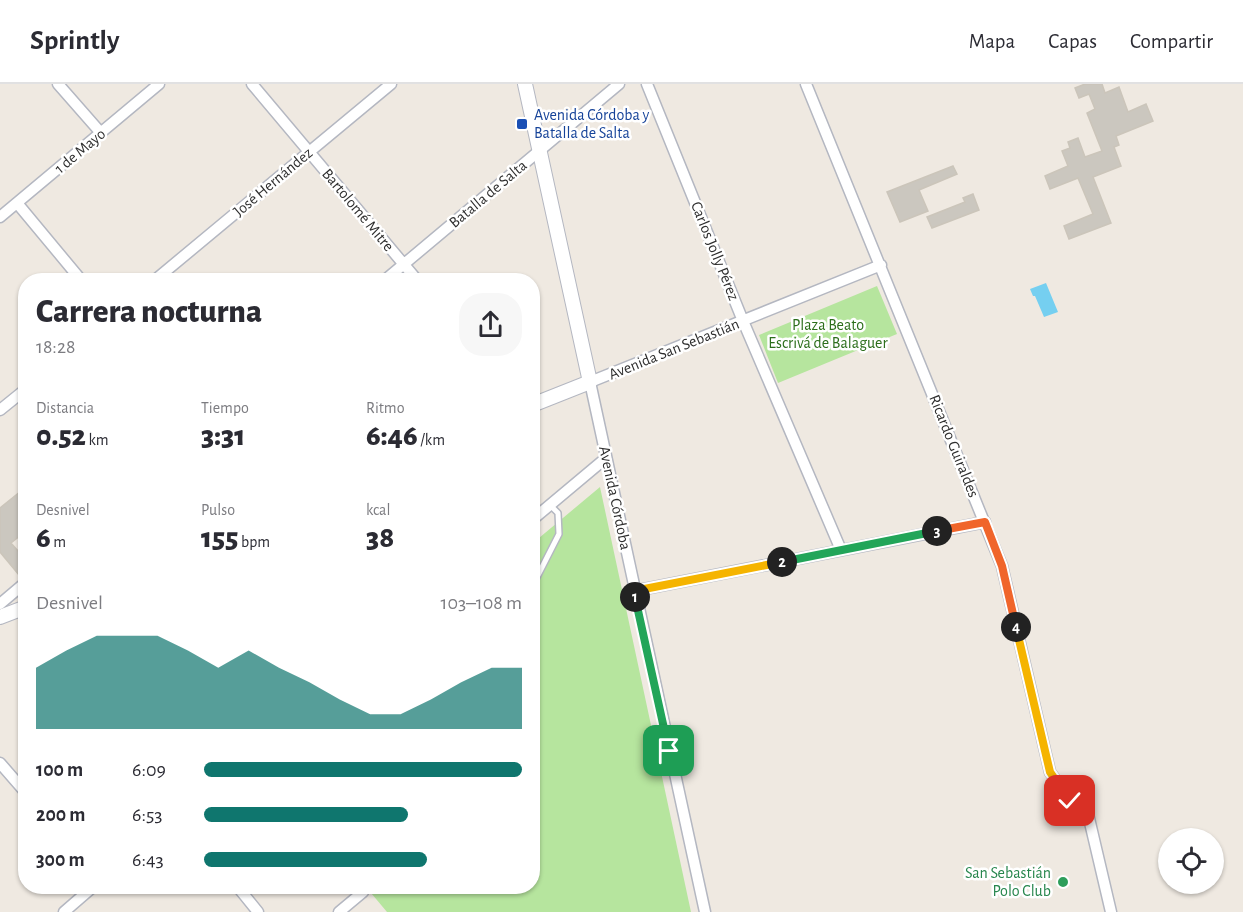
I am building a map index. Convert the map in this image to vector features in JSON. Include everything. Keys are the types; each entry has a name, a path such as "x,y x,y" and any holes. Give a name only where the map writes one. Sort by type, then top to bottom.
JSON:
{"street":[{"path":"58,84 100,133"},
{"name":"1 de Mayo","path":"0,217 159,84"},
{"name":"Bartolomé Mitre","path":"252,84 411,273"},
{"name":"José Hernández","path":"163,273 391,84"},
{"name":"Avenida Córdoba","path":"525,84 705,912"},
{"name":"Batalla de Salta","path":"394,273 619,84"},
{"name":"Carlos Jolly Pérez","path":"647,84 743,321 841,550"},
{"name":"Ricardo Guiraldes","path":"806,84 1002,566 1050,772 1070,801 1088,814 1111,912"},
{"path":"17,203 75,273"},
{"name":"Avenida San Sebastián","path":"540,402 881,266"},
{"path":"0,410 18,395"},
{"path":"540,514 606,458"},
{"path":"634,591 985,522"},
{"path":"0,604 18,589"},
{"path":"0,617 18,610"},
{"path":"0,763 18,784"},
{"path":"64,912 85,894"},
{"path":"243,894 258,912"},
{"path":"339,912 361,894"}],"lane":[{"path":"540,571 559,534 558,513 550,506"}],"green space":[{"name":"Plaza Beato Escrivá de Balaguer","path":"877,286 897,334 778,383 759,335"},
{"path":"600,487 691,912 387,912 372,894 540,894 540,537"}],"water":[{"path":"1046,283 1058,312 1044,317 1030,289"}],"building":[{"path":"1085,84 1102,84 1105,93 1119,87 1128,112 1146,104 1153,121 1116,136 1119,145 1114,147 1121,166 1093,177 1111,223 1069,239 1064,226 1093,214 1078,178 1050,189 1045,176 1068,166 1062,151 1070,148 1068,142 1078,138 1085,157 1102,151 1087,113 1095,109 1089,94 1079,98 1075,88"},
{"path":"953,166 957,174 919,190 928,211 900,222 887,192"},
{"path":"973,194 979,210 932,228 927,217 965,202 963,198"},
{"path":"18,493 18,537 11,543 18,551 18,574 0,552 0,508"}],"place":[{"name":"Avenida Córdoba y Batalla de Salta","path":"522,124"},
{"name":"San Sebastián Polo Club","path":"1063,882"}],"route":[{"path":"669,751 634,591 985,522 1002,566 1050,772 1070,801"}]}
